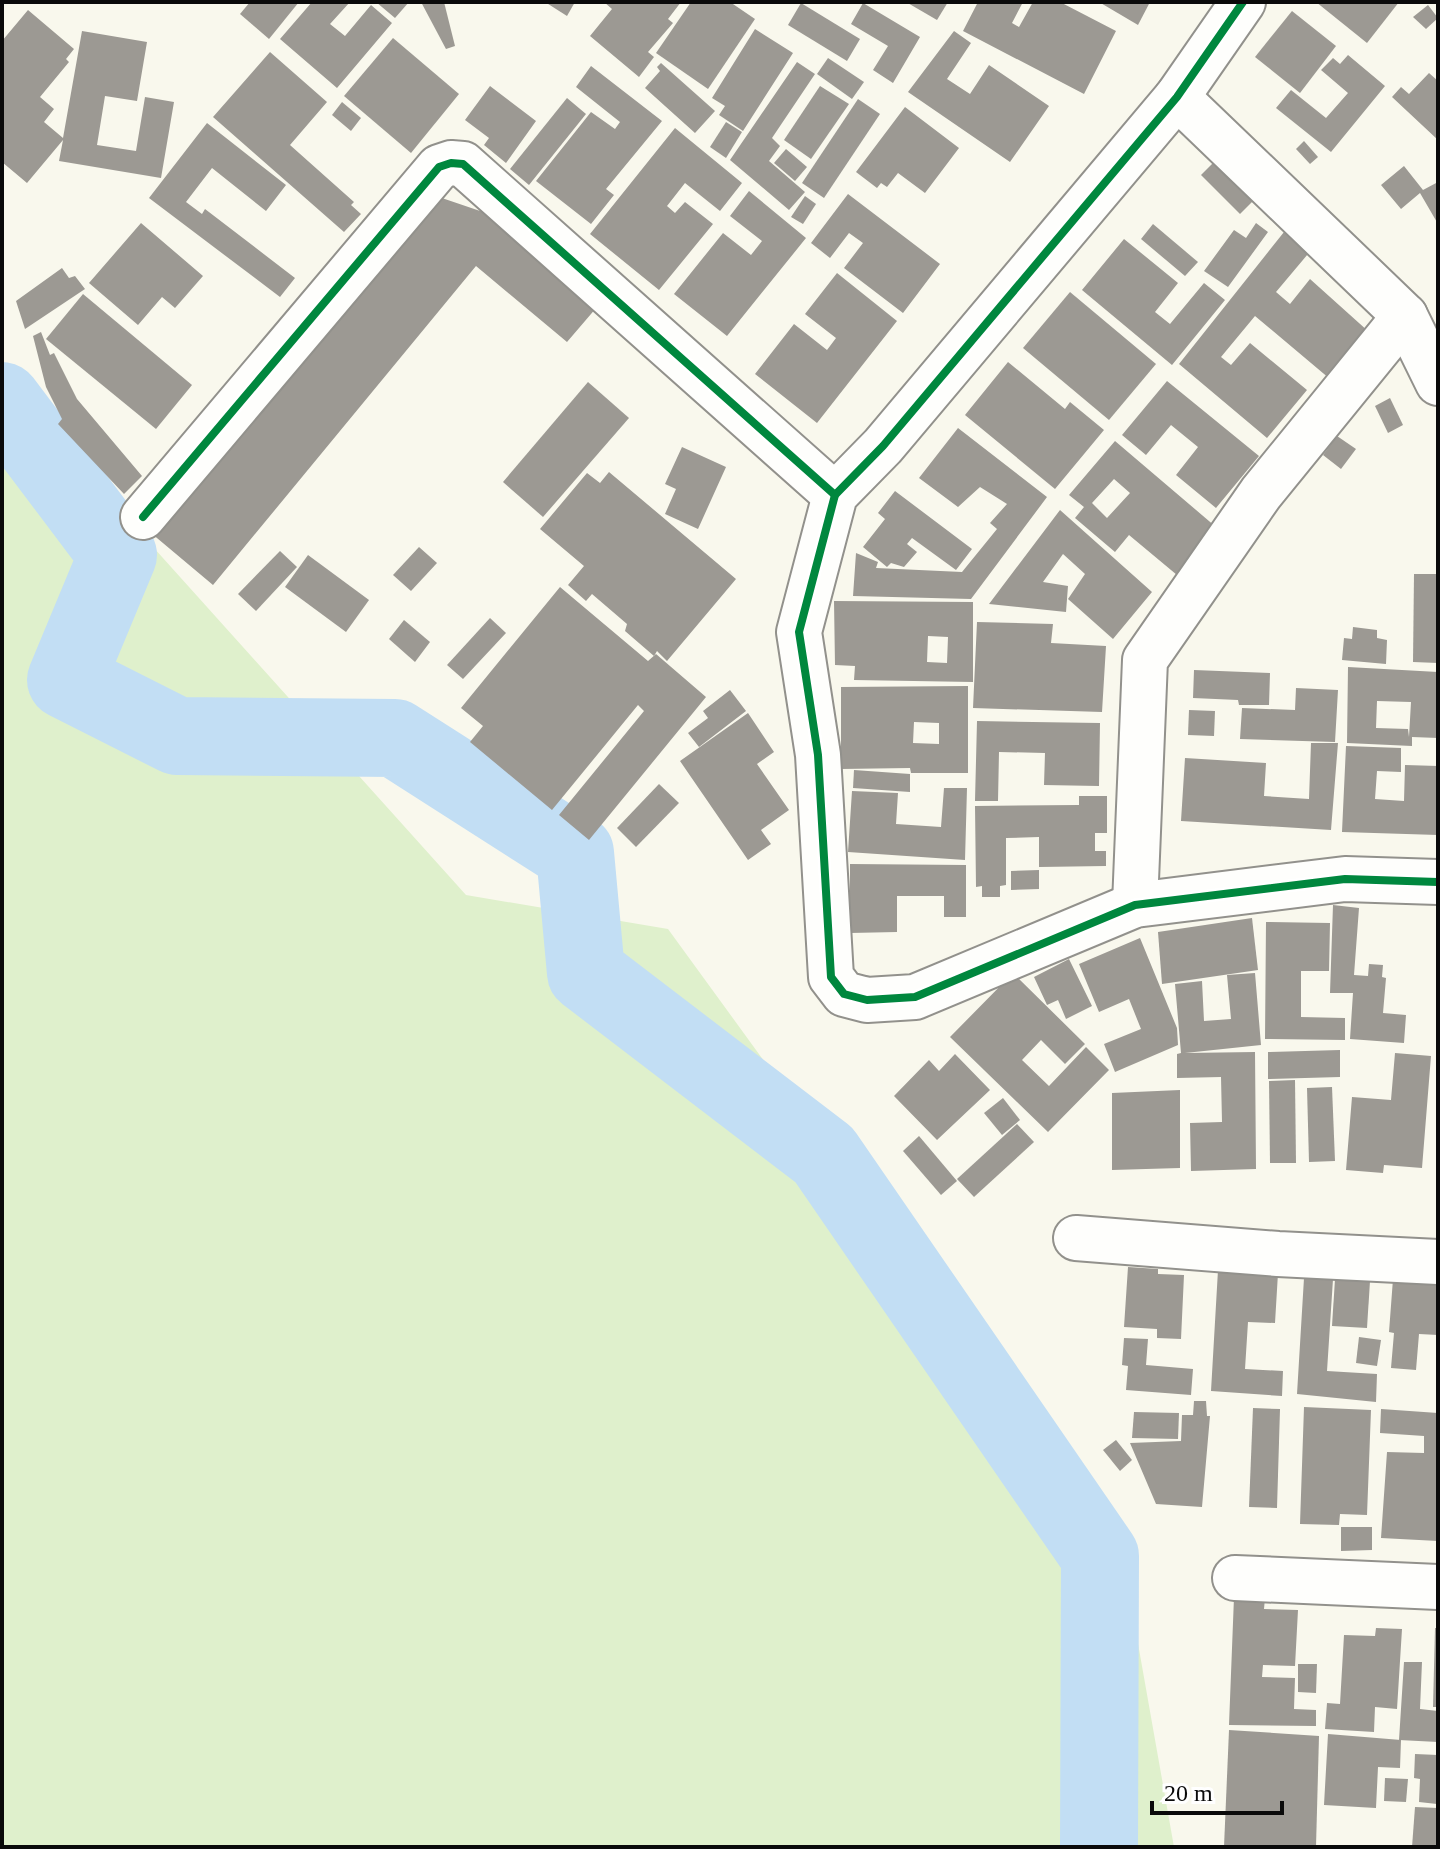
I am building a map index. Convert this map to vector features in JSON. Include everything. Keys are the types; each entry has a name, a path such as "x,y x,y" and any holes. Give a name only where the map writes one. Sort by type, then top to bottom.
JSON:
{"street":[{"path":"1243,2 1177,97 883,446 835,495 799,632 818,755 831,977 844,994 867,1000 915,997 1135,905 1345,879 1438,882"},
{"path":"1177,97 1405,316 1438,383"},
{"path":"143,517 439,167 451,163 463,164 835,495"},
{"path":"1135,905 1145,660 1261,493 1405,316"},
{"path":"1076,1238 1278,1254 1438,1262"},
{"path":"1235,1578 1438,1587"}],"green space":[{"path":"2,379 466,895 668,929 1122,1553 1174,1847 2,1847"}],"building":[{"path":"250,2 299,2 269,39 240,14"},
{"path":"312,2 350,2 330,24 345,36 371,5 392,23 337,88 280,39"},
{"path":"376,2 409,2 395,18"},
{"path":"421,2 444,2 455,46 446,49"},
{"path":"545,2 575,2 567,16"},
{"path":"604,2 681,2 668,19 673,23 648,52 654,57 639,77 590,36 612,9"},
{"path":"691,2 730,2 755,19 708,89 656,53"},
{"path":"906,2 948,2 937,20"},
{"path":"978,2 1023,2 1012,23 1019,27 1033,2 1060,2 1116,31 1084,94 963,31"},
{"path":"1099,2 1150,2 1138,25"},
{"path":"1316,2 1399,2 1367,43"},
{"path":"801,3 860,39 847,61 788,25"},
{"path":"863,3 920,37 893,83 873,70 888,46 851,24"},
{"path":"1428,5 1438,18 1426,29 1413,17"},
{"path":"28,10 74,49 66,59 69,62 40,97 54,109 44,122 63,138 82,31 147,42 137,101 105,96 97,145 136,151 145,97 174,102 161,178 59,161 63,140 27,183 2,162 2,41"},
{"path":"1292,11 1336,46 1300,93 1255,57"},
{"path":"755,29 793,53 743,131 719,115 725,106 712,98"},
{"path":"954,31 971,43 947,79 970,94 989,65 1049,106 1010,162 908,92"},
{"path":"393,38 459,94 411,153 344,96"},
{"path":"270,52 327,102 290,145 354,202 351,205 361,214 344,232 213,117"},
{"path":"1348,55 1385,86 1331,152 1276,108 1291,90 1326,118 1348,93 1321,70 1333,58 1340,64"},
{"path":"828,58 864,82 852,99 817,74"},
{"path":"797,62 815,74 772,138 780,146 769,161 805,192 789,210 730,160"},
{"path":"661,63 715,111 695,133 645,88 660,71 657,67"},
{"path":"591,66 662,121 606,189 614,195 591,224 536,181 591,112 615,129 620,122 576,87"},
{"path":"1429,73 1438,81 1438,140 1392,97 1401,87 1409,94"},
{"path":"490,86 536,121 506,163 484,145 489,138 465,120"},
{"path":"820,86 849,104 811,159 784,140"},
{"path":"567,98 586,114 529,185 510,169"},
{"path":"858,99 880,114 824,198 802,183"},
{"path":"342,102 361,118 351,131 332,115"},
{"path":"905,107 959,148 925,193 898,173 887,187 881,183 877,188 856,172"},
{"path":"726,122 742,132 726,158 710,147"},
{"path":"207,123 286,185 266,211 212,168 186,202 202,214 205,209 295,278 280,297 149,198"},
{"path":"675,128 742,183 720,211 685,183 667,206 675,213 685,202 713,224 659,290 590,234"},
{"path":"1304,141 1318,157 1310,164 1296,149"},
{"path":"786,149 807,167 795,181 774,163"},
{"path":"1219,157 1258,196 1240,214 1201,175"},
{"path":"1404,166 1423,190 1438,182 1438,224 1420,193 1401,209 1381,185"},
{"path":"749,191 806,238 727,336 674,294 723,233 751,255 762,241 730,216"},
{"path":"848,194 940,264 903,313 844,268 863,243 849,233 830,258 811,243"},
{"path":"436,196 486,213 597,307 567,342 476,266 213,585 151,533"},
{"path":"805,196 816,204 803,224 791,217"},
{"path":"141,223 203,276 175,308 162,297 138,325 89,283"},
{"path":"1256,223 1268,232 1228,287 1204,271 1234,230 1246,238"},
{"path":"1153,224 1198,262 1185,276 1141,239"},
{"path":"1288,227 1313,248 1276,292 1290,304 1310,279 1369,332 1330,379 1255,316 1221,357 1231,365 1250,343 1307,390 1267,438 1179,364"},
{"path":"1124,239 1178,283 1155,312 1170,324 1204,283 1225,300 1172,365 1082,290"},
{"path":"62,268 69,278 75,276 85,289 25,329 16,301"},
{"path":"837,273 897,321 817,423 755,374 794,324 827,350 836,338 805,314"},
{"path":"1070,292 1156,364 1109,420 1023,348"},
{"path":"83,294 192,385 156,429 46,339"},
{"path":"41,332 50,355 54,353 77,399 142,476 124,494 58,424 62,419 46,387 33,336"},
{"path":"1008,362 1065,409 1070,402 1104,430 1055,489 965,415"},
{"path":"1167,381 1259,456 1216,508 1176,475 1198,447 1171,425 1146,455 1122,435"},
{"path":"588,382 629,418 543,517 503,482"},
{"path":"1390,398 1403,425 1388,433 1375,406"},
{"path":"958,428 1047,497 971,599 853,596 856,553 878,562 876,568 962,572 997,529 990,523 1007,504 980,487 958,507 919,478"},
{"path":"1337,436 1356,449 1341,469 1323,455"},
{"path":"1115,441 1216,527 1177,575 1129,535 1115,552 1075,518 1084,507 1069,495","holes":["1114,479 1130,493 1107,518 1092,503"]},
{"path":"682,447 726,467 698,529 665,514 676,489 665,484"},
{"path":"609,472 736,579 667,661 657,651 654,656 625,631 627,624 592,594 586,601 568,585 584,566 540,529 587,473 600,483"},
{"path":"895,491 972,549 956,570 912,538 907,544 917,552 904,567 891,563 887,567 863,547 885,519 878,513"},
{"path":"1060,510 1152,592 1113,639 1068,599 1085,574 1063,554 1043,582 1068,586 1066,612 989,604"},
{"path":"419,547 437,563 411,591 393,575"},
{"path":"280,551 297,567 256,611 238,594"},
{"path":"308,555 369,600 346,632 285,587"},
{"path":"1414,574 1438,574 1438,663 1413,662"},
{"path":"560,587 648,661 656,654 706,697 589,840 559,815 644,711 638,705 552,810 470,742 483,726 461,708"},
{"path":"834,601 973,602 973,682 854,680 855,666 835,665","holes":["928,636 948,637 947,663 927,662"]},
{"path":"490,618 506,633 463,679 447,665"},
{"path":"404,620 430,642 415,662 389,639"},
{"path":"977,622 1053,624 1051,643 1106,646 1102,712 973,708"},
{"path":"1353,627 1377,630 1377,638 1387,640 1386,664 1342,660 1344,638 1352,639"},
{"path":"1348,667 1438,672 1438,738 1412,737 1412,746 1347,743","holes":["1377,701 1411,702 1409,737 1408,729 1376,728"]},
{"path":"1194,670 1270,673 1269,705 1239,705 1238,700 1193,698"},
{"path":"968,686 968,773 911,773 910,768 841,769 841,687","holes":["914,722 939,723 939,744 913,743"]},
{"path":"1296,688 1338,690 1335,742 1240,739 1242,708 1295,710"},
{"path":"730,690 746,711 699,747 688,733 708,718 703,711"},
{"path":"1189,710 1215,711 1214,736 1188,735"},
{"path":"748,713 774,752 757,764 789,810 761,830 771,844 748,860 680,761"},
{"path":"977,721 1100,723 1099,786 1044,785 1045,753 999,752 998,801 975,801"},
{"path":"1311,743 1338,743 1331,830 1181,821 1185,758 1266,763 1264,796 1309,799"},
{"path":"1346,746 1401,748 1401,772 1377,771 1375,799 1404,801 1405,765 1438,766 1438,835 1342,832"},
{"path":"854,770 910,774 910,792 853,788"},
{"path":"659,784 679,803 636,847 617,828"},
{"path":"944,788 967,788 965,860 848,852 852,791 898,793 896,824 941,827"},
{"path":"1079,796 1107,796 1107,833 1095,833 1095,851 1106,851 1106,866 1039,867 1039,837 1006,838 1006,885 1000,886 1000,897 982,897 982,886 976,887 975,806 1079,805"},
{"path":"850,864 966,865 966,917 944,917 944,896 897,896 897,932 850,933"},
{"path":"1039,870 1039,889 1011,890 1011,871"},
{"path":"1333,905 1359,908 1354,975 1368,976 1369,964 1383,965 1382,977 1386,978 1383,1013 1406,1015 1404,1043 1350,1039 1353,993 1330,993"},
{"path":"1252,918 1258,970 1162,984 1158,932"},
{"path":"1266,922 1330,923 1329,971 1301,971 1301,1017 1345,1018 1345,1040 1265,1039"},
{"path":"1140,938 1177,1028 1178,1045 1115,1072 1104,1044 1141,1029 1129,999 1099,1012 1079,964"},
{"path":"1069,959 1092,1006 1066,1019 1058,1000 1047,1005 1034,977"},
{"path":"1013,973 1085,1044 1065,1064 1041,1040 1022,1060 1049,1086 1086,1047 1109,1070 1048,1132 950,1037"},
{"path":"1255,973 1261,1045 1185,1053 1255,1052 1256,1169 1191,1171 1190,1123 1222,1122 1221,1077 1177,1078 1177,1054 1181,1053 1175,984 1202,981 1204,1021 1231,1019 1227,975"},
{"path":"1340,1050 1340,1077 1268,1079 1268,1052"},
{"path":"1395,1053 1431,1056 1422,1168 1384,1165 1383,1173 1346,1170 1352,1097 1391,1100"},
{"path":"955,1054 990,1090 937,1140 894,1096 929,1060 939,1071"},
{"path":"1295,1080 1296,1163 1270,1163 1269,1081"},
{"path":"1332,1087 1335,1161 1309,1162 1307,1088"},
{"path":"1180,1090 1180,1168 1112,1170 1112,1093"},
{"path":"1003,1098 1020,1120 1002,1135 984,1113"},
{"path":"1017,1124 1034,1142 974,1197 957,1179"},
{"path":"919,1136 957,1181 941,1195 903,1151"},
{"path":"1128,1267 1158,1269 1158,1274 1184,1275 1181,1339 1157,1338 1157,1329 1124,1327"},
{"path":"1218,1270 1278,1273 1275,1323 1248,1322 1245,1369 1283,1371 1282,1396 1211,1391"},
{"path":"1304,1278 1333,1279 1327,1371 1377,1374 1376,1402 1297,1394"},
{"path":"1335,1279 1370,1281 1367,1328 1332,1326"},
{"path":"1393,1279 1438,1283 1438,1335 1419,1334 1416,1370 1391,1368 1394,1333 1389,1332"},
{"path":"1359,1337 1381,1340 1377,1366 1356,1363"},
{"path":"1124,1338 1148,1339 1146,1365 1193,1369 1191,1395 1126,1390 1128,1366 1122,1365"},
{"path":"1194,1401 1206,1401 1207,1416 1210,1416 1202,1507 1156,1504 1130,1443 1181,1441 1182,1415 1193,1415"},
{"path":"1304,1407 1371,1410 1367,1515 1340,1514 1339,1525 1300,1524"},
{"path":"1253,1408 1280,1409 1277,1508 1249,1507"},
{"path":"1381,1409 1438,1413 1438,1541 1381,1538 1387,1452 1424,1453 1424,1436 1380,1433"},
{"path":"1134,1412 1179,1413 1178,1439 1132,1438"},
{"path":"1116,1440 1132,1460 1120,1471 1103,1450"},
{"path":"1341,1527 1372,1527 1372,1550 1341,1551"},
{"path":"1234,1597 1265,1598 1264,1609 1298,1610 1295,1666 1263,1665 1262,1677 1295,1678 1294,1709 1316,1710 1316,1726 1229,1725"},
{"path":"1376,1628 1402,1629 1397,1709 1375,1707 1374,1732 1325,1729 1327,1703 1340,1704 1344,1635 1375,1636"},
{"path":"1435,1628 1438,1628 1438,1707 1433,1707"},
{"path":"1404,1662 1422,1662 1420,1709 1438,1711 1438,1742 1399,1740"},
{"path":"1298,1664 1317,1664 1316,1693 1298,1692"},
{"path":"1229,1730 1319,1736 1316,1847 1224,1847"},
{"path":"1328,1734 1401,1740 1400,1768 1378,1767 1376,1808 1324,1805"},
{"path":"1415,1754 1438,1755 1437,1804 1419,1802 1420,1779 1414,1778"},
{"path":"1385,1778 1408,1779 1406,1802 1384,1801"},
{"path":"1415,1807 1438,1808 1438,1847 1412,1847"}],"waterway":[{"path":"2,401 118,555 66,680 177,736 395,738 575,853 586,973 824,1155 1100,1556 1099,1847"}],"cycle path":[{"path":"1243,2 1177,97 883,446 835,495 799,632 818,755 831,977 844,994 867,1000 915,997 1135,905 1345,879 1438,882"},
{"path":"143,517 439,167 451,163 463,164 835,495"}]}
